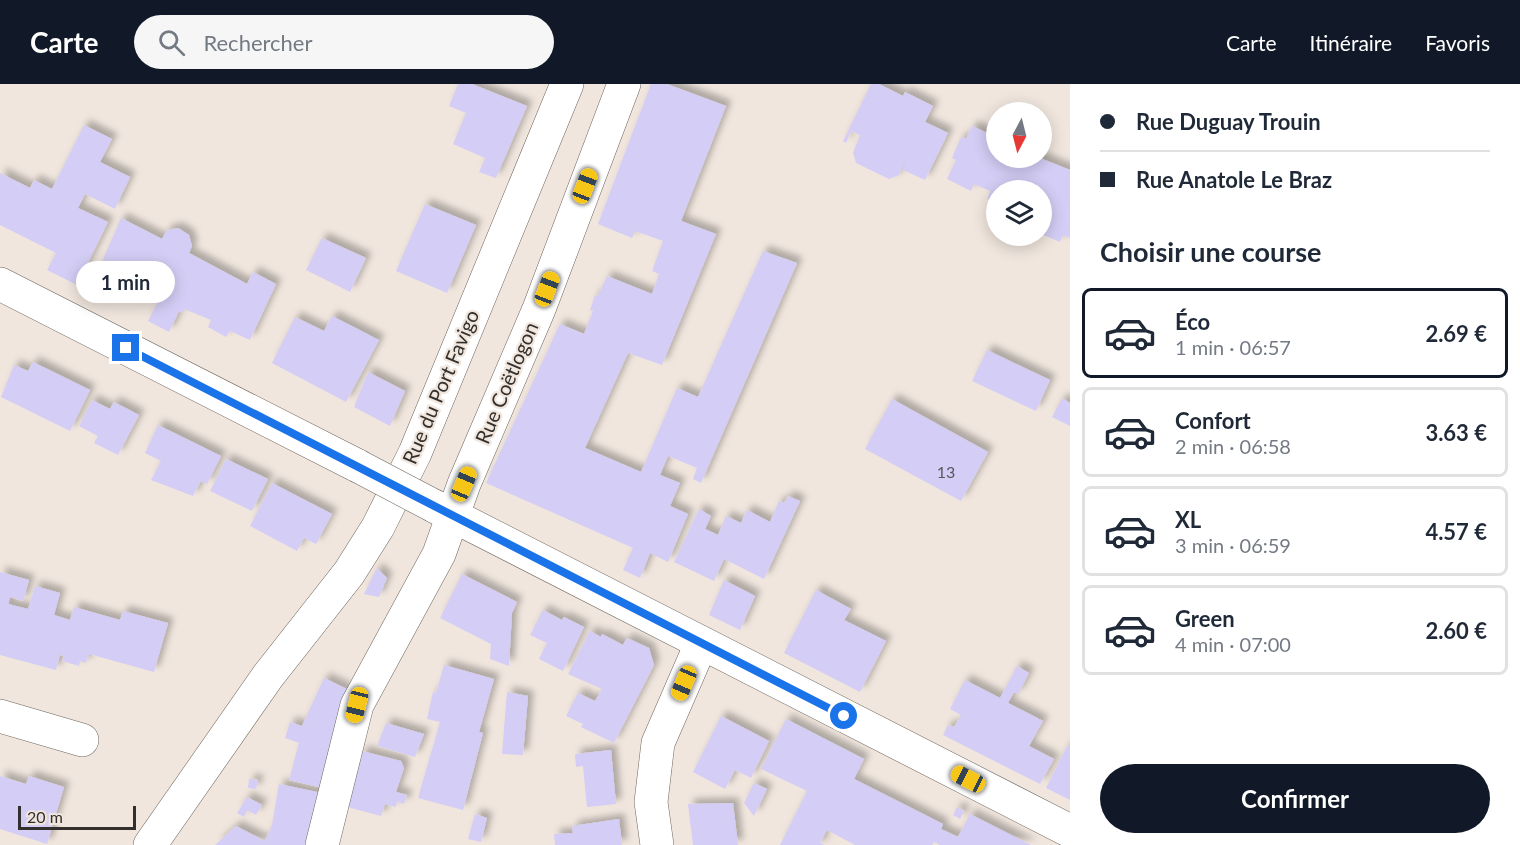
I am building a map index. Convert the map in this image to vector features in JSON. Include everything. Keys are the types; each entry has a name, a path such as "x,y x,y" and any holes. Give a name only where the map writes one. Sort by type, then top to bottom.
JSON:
{"street":[{"name":"Rue du Port Favigo","path":"150,845 268,676 348,573 378,527 415,453 567,84"},
{"name":"Rue Coëtlogon","path":"322,845 357,705 439,554 443,511 464,484 539,309 624,84"},
{"path":"0,284 1070,831"},
{"path":"657,845 651,802 658,743 701,644"},
{"path":"0,716 82,740"}],"building":[{"path":"458,84 472,84 527,106 496,178 479,172 485,158 453,144 466,113 449,106"},
{"path":"651,84 667,84 726,106 681,221 716,234 662,365 628,353 585,448 641,472 677,388 698,397 763,251 797,263 701,483 693,479 697,468 668,456 660,475 680,483 670,506 688,514 668,562 650,553 640,578 623,570 633,548 486,483 560,324 584,334 593,311 590,310 595,295 598,296 607,276 652,294 659,274 652,271 663,241 635,231 632,238 598,224"},
{"path":"871,84 879,84 903,96 905,92 933,106 925,122 948,133 925,180 903,170 906,160 899,175 889,179 856,163 853,153 860,135 851,131 846,143 843,141"},
{"path":"84,125 112,139 100,162 130,177 115,209 85,194 78,208 108,222 77,285 47,270 56,253 0,225 0,173 30,188 34,180 52,189"},
{"path":"972,126 986,132 986,168 1052,168 1052,163 1070,170 1070,238 1063,235 1060,242 1052,239 1052,180 986,180 986,189 974,184 971,191 947,179 956,160 952,158 961,137 966,139"},
{"path":"425,204 476,225 447,293 396,271"},
{"path":"121,218 162,239 167,230 178,228 189,235 192,246 189,253 247,284 253,272 276,284 250,340 230,331 226,337 208,327 211,320 184,309 182,313 179,311 169,332 148,321 158,302 99,269"},
{"path":"322,238 366,258 350,292 306,270"},
{"path":"332,316 379,340 346,402 272,363 295,317 324,331"},
{"path":"987,350 1050,380 1036,411 972,381"},
{"path":"33,362 90,390 70,431 1,397 14,365 28,371"},
{"path":"368,372 405,391 390,426 354,407"},
{"path":"1062,398 1070,403 1070,426 1052,417"},
{"path":"892,399 988,452 961,501 865,449"},
{"path":"92,400 110,409 114,402 139,415 118,455 94,443 98,436 79,426"},
{"path":"158,425 221,456 207,484 201,481 193,496 151,480 161,461 145,453"},
{"path":"226,459 268,479 252,511 210,491"},
{"path":"272,483 332,514 316,544 304,538 297,551 250,526"},
{"path":"788,496 800,501 764,579 724,559 714,581 674,562 699,509 711,516 705,529 718,535 726,516 741,523 747,510 770,522 779,501 784,503"},
{"path":"377,568 387,578 379,597 364,594"},
{"path":"0,572 29,580 23,601 10,597 8,604 28,609 35,586 60,593 54,615 70,620 74,607 120,620 123,611 168,623 154,672 89,654 86,663 80,661 79,666 62,661 64,656 60,655 56,670 0,655"},
{"path":"462,574 517,602 512,613 509,666 490,659 491,644 440,618"},
{"path":"724,580 755,596 740,630 709,615"},
{"path":"816,590 851,609 844,620 886,641 860,692 784,653"},
{"path":"543,610 562,620 564,617 584,627 563,671 539,659 547,643 530,635"},
{"path":"590,631 601,637 602,634 623,645 627,638 649,648 654,665 614,743 581,727 583,724 566,716 578,693 595,701 602,689 568,674"},
{"path":"444,665 494,679 479,732 483,733 463,810 418,798 440,722 427,719 433,692 436,693"},
{"path":"1017,666 1029,673 1018,694 1014,692 1008,703 1043,721 1029,746 1054,759 1040,784 943,735 948,725 954,727 961,715 950,709 965,680 1000,698"},
{"path":"324,678 347,689 323,788 289,780 299,743 285,738 290,722 302,726"},
{"path":"507,692 528,696 523,755 502,754"},
{"path":"721,716 769,741 751,778 735,770 725,789 693,772"},
{"path":"786,719 864,759 854,779 943,824 941,829 958,837 970,814 1031,845 940,845 934,842 932,845 855,845 827,830 820,843 825,845 780,845 807,791 761,769"},
{"path":"386,723 424,734 415,757 377,746"},
{"path":"1067,746 1070,747 1070,800 1046,788"},
{"path":"611,750 616,804 587,807 583,766 576,767 575,754"},
{"path":"362,751 401,761 404,768 396,792 407,795 404,804 397,801 396,807 385,804 381,816 344,806"},
{"path":"0,776 26,784 29,776 64,787 47,844 0,829"},
{"path":"249,779 258,780 256,789 248,788"},
{"path":"754,783 767,789 754,816 744,803"},
{"path":"279,784 322,793 312,845 215,845 236,826 265,841 272,825"},
{"path":"247,797 262,805 256,815 247,810 244,817 237,813"},
{"path":"733,803 738,845 693,845 688,804"},
{"path":"957,807 964,811 960,819 953,815"},
{"path":"475,814 487,818 481,842 468,839"},
{"path":"619,819 622,845 555,845 554,834 573,833 572,826"}],"route":[{"path":"126,348 844,716"}]}
